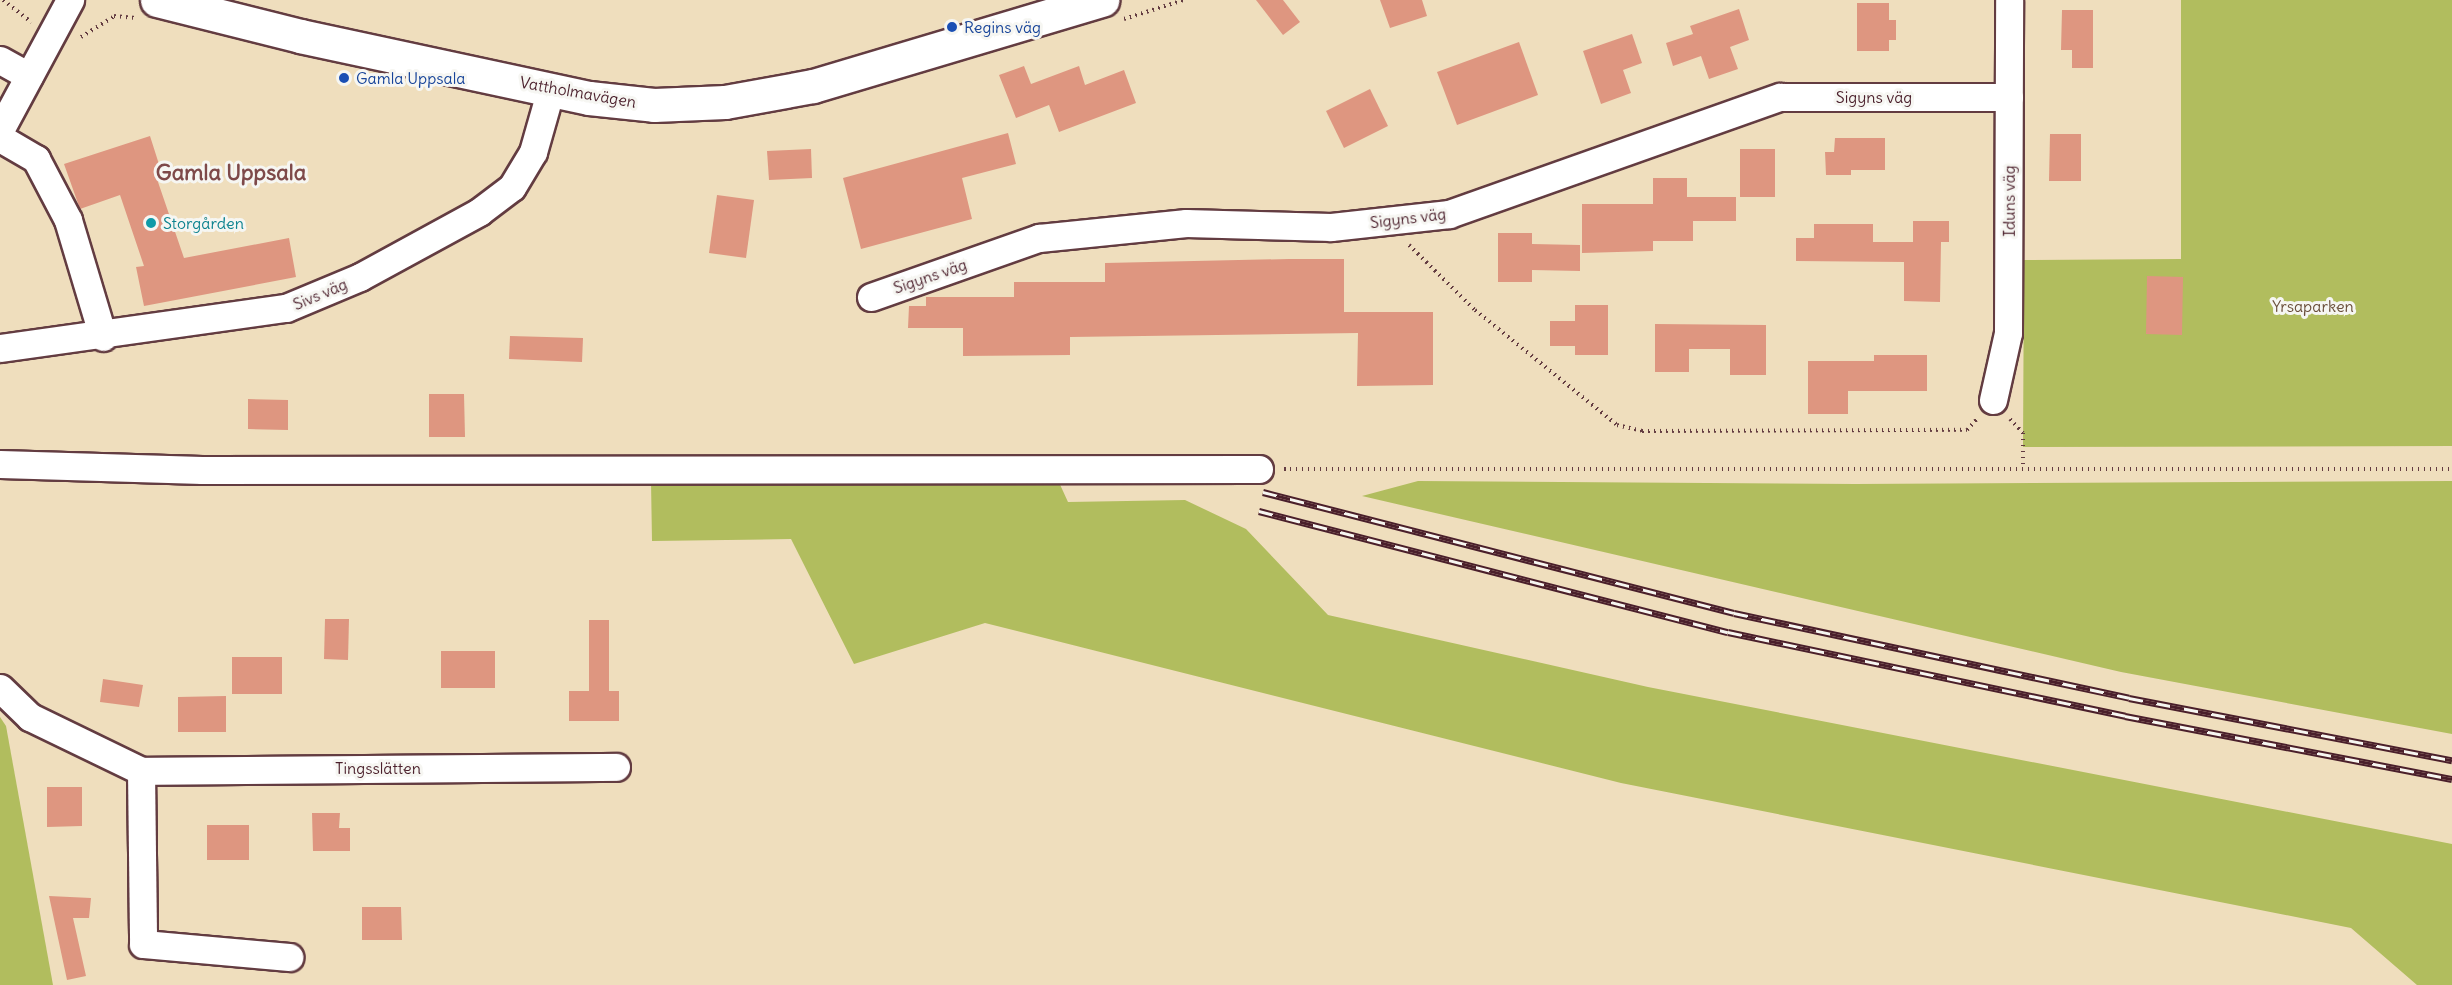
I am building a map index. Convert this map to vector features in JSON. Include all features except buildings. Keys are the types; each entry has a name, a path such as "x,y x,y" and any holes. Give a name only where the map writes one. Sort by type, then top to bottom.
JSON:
{"main road":[{"name":"Vattholmavägen","path":"176,2 551,89 654,105 726,102 813,86 1102,0"}],"street":[{"path":"0,130 70,0"},
{"name":"Iduns väg","path":"1993,400 2008,333 2009,0"},
{"path":"0,60 30,76"},
{"name":"Sivs väg","path":"0,348 103,337 286,308 360,277 479,212 512,187 533,152 551,89"},
{"name":"Sigyns väg","path":"871,297 1039,238 1186,223 1331,226 1449,214 1780,97 2009,97"},
{"path":"0,138 36,159 68,220 103,337"},
{"path":"0,464 202,470 1259,469"},
{"name":"Tingsslätten","path":"0,688 30,717 141,771 616,766"},
{"path":"141,771 143,944 289,957"}],"path":[{"path":"3,0 29,21 53,32"},
{"path":"1386,220 1475,310 1617,425 1642,431 1967,430 1993,400"},
{"path":"2023,433 2023,470"},
{"path":"1259,469 2452,469"}],"green space":[{"name":"Yrsaparken","path":"2181,0 2452,0 2452,446 2023,447 2024,260 2181,259"},
{"path":"1057,478 1068,502 1185,500 1246,529 1328,615 1648,687 2452,844 2452,985 2417,985 2351,928 1621,783 985,623 854,664 791,539 652,541 651,481"},
{"path":"1418,481 1855,484 2452,481 2452,734 2121,672 1362,496"},
{"path":"0,717 6,726 53,985 0,985"}],"railway":[{"path":"1263,492 1734,613 2129,698 2452,760"},
{"path":"1259,511 1728,632 2125,716 2452,779"}],"place":[{"name":"Regins väg","path":"952,27"},
{"name":"Gamla Uppsala","path":"344,78"},
{"name":"Storgården","path":"151,223"}],"district":[{"name":"Gamla Uppsala","path":"231,173"}]}
